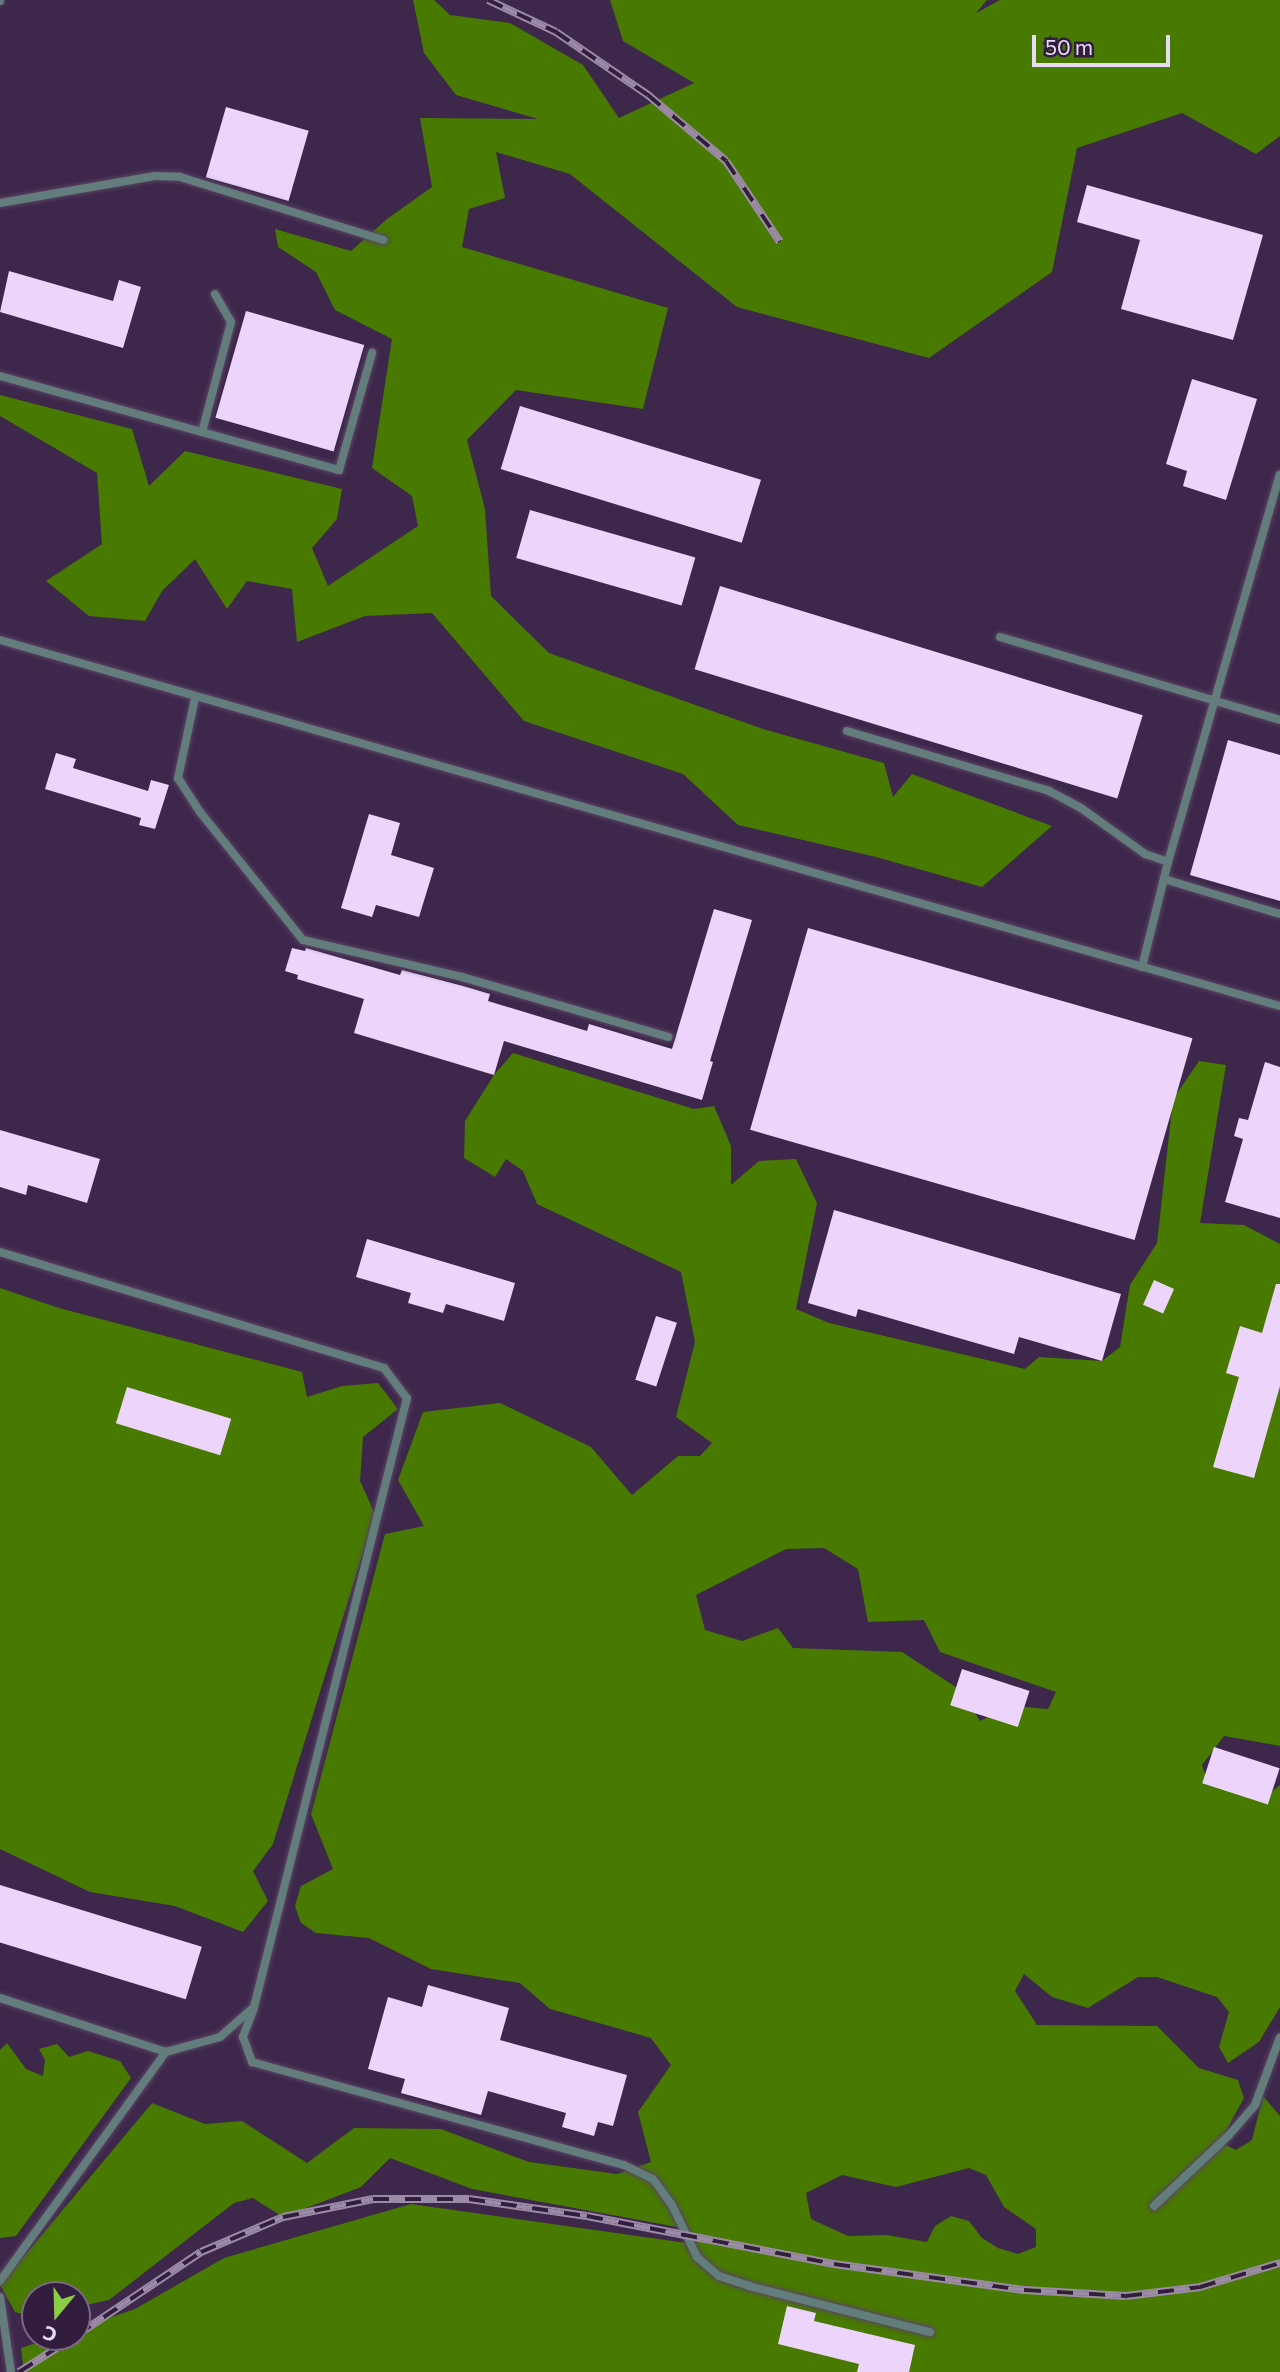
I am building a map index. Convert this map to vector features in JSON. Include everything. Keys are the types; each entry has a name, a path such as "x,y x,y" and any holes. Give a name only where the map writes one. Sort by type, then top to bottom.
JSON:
{"lane":[{"path":"0,203 155,176 180,177 383,240"},
{"path":"202,432 231,322 215,293"},
{"path":"0,376 339,470 372,353"},
{"path":"1142,967 1168,862 1215,700 1276,506 1280,475"},
{"path":"1000,637 1280,720"},
{"path":"0,640 195,698 1280,1006"},
{"path":"195,698 178,778 200,812 303,940 462,977 668,1037"},
{"path":"846,731 1049,791 1081,808 1145,854 1168,862"},
{"path":"1164,879 1280,914"},
{"path":"0,1252 384,1368 407,1398 254,2007 243,2037 252,2062 624,2165 653,2179 672,2205 697,2257 719,2276 749,2287 930,2332"},
{"path":"0,1998 166,2052 220,2037 254,2007"},
{"path":"1154,2206 1230,2135 1255,2105 1280,2037"},
{"path":"0,2281 166,2052"},
{"path":"0,2297 11,2372"}],"green space":[{"path":"413,0 434,0 450,15 510,23 583,65 619,118 694,83 623,41 610,0 987,0 976,13 1000,0 1280,0 1280,136 1256,154 1182,113 1077,148 1052,272 929,358 737,307 570,174 496,152 505,198 469,209 462,247 668,308 643,409 516,390 467,440 485,509 491,596 549,653 763,729 884,763 893,797 912,774 1052,826 982,887 876,857 738,825 683,774 524,721 432,613 365,616 297,642 292,589 247,581 227,609 195,559 162,591 145,621 89,616 46,581 102,544 97,473 0,416 0,395 132,429 149,486 185,451 342,489 337,519 312,548 328,586 418,526 412,496 372,468 392,339 335,310 316,272 278,247 275,229 351,251 387,219 432,187 420,118 538,119 456,95 424,53"},
{"path":"513,1053 694,1109 714,1106 731,1146 731,1185 759,1161 796,1159 817,1203 796,1309 829,1323 1025,1369 1039,1357 1102,1361 1120,1347 1130,1285 1157,1243 1173,1099 1199,1061 1226,1065 1200,1223 1244,1225 1280,1244 1280,1746 1224,1736 1202,1765 1208,1783 1264,1798 1280,1785 1280,2007 1259,2042 1228,2063 1219,2047 1229,2012 1217,1997 1157,1977 1138,1977 1088,2008 1052,1997 1024,1974 1015,1991 1037,2025 1157,2026 1199,2068 1238,2080 1244,2098 1220,2142 1236,2150 1252,2140 1263,2096 1280,2116 1280,2372 24,2372 21,2351 91,2351 91,2324 135,2309 224,2258 411,2204 694,2244 688,2229 472,2189 390,2158 361,2187 283,2217 253,2198 234,2203 109,2300 91,2304 91,2281 21,2281 21,2314 15,2312 0,2285 152,2103 205,2124 242,2121 307,2163 354,2128 441,2129 529,2162 617,2174 651,2162 638,2112 671,2065 651,2038 550,2009 520,1983 431,1969 369,1938 316,1933 301,1923 295,1906 301,1886 333,1869 311,1814 385,1534 424,1526 398,1480 423,1412 500,1403 591,1447 632,1495 678,1456 700,1456 712,1443 676,1417 695,1342 681,1272 537,1204 523,1171 506,1159 495,1177 464,1158 465,1121 494,1075","holes":["824,1548 858,1569 868,1622 924,1620 940,1652 1056,1692 1048,1709 1012,1706 980,1721 962,1691 902,1652 793,1648 778,1628 742,1641 705,1630 696,1595 786,1549","969,2168 986,2175 1004,2207 1036,2229 1036,2247 1018,2254 998,2248 982,2238 969,2221 951,2216 935,2226 927,2242 887,2235 848,2236 811,2219 806,2193 842,2175 896,2187"]},
{"path":"0,1288 59,1308 302,1372 307,1397 342,1386 378,1383 398,1409 363,1437 360,1481 375,1514 273,1844 253,1871 268,1901 243,1932 175,1906 90,1892 0,1849"},
{"path":"7,2043 26,2069 43,2076 45,2060 39,2049 57,2044 69,2057 88,2051 120,2061 131,2078 16,2236 0,2238 0,2050"}],"building":[{"path":"226,107 309,131 289,201 206,177"},
{"path":"1087,185 1263,235 1233,340 1121,309 1140,240 1077,222"},
{"path":"9,271 113,301 119,280 141,287 123,348 0,312"},
{"path":"246,311 364,345 334,452 215,418"},
{"path":"1192,379 1257,399 1226,500 1183,486 1187,471 1166,464"},
{"path":"520,406 761,480 742,543 501,469"},
{"path":"530,510 695,557 682,605 516,558"},
{"path":"720,586 1143,715 1117,798 695,669"},
{"path":"1228,740 1280,755 1280,901 1190,875"},
{"path":"56,753 76,759 73,768 148,791 151,780 169,785 155,829 139,825 141,818 45,789"},
{"path":"369,814 400,823 391,855 434,868 419,917 376,905 372,917 341,908"},
{"path":"714,909 752,920 710,1061 713,1062 702,1100 504,1041 494,1075 354,1033 364,999 297,979 298,975 285,971 292,948 305,951 306,948 400,975 402,970 463,986 490,994 488,1001 587,1031 589,1024 672,1049"},
{"path":"808,928 1193,1038 1135,1240 750,1130"},
{"path":"1265,1062 1280,1067 1280,1218 1225,1202 1243,1139 1234,1136 1239,1118 1248,1120"},
{"path":"0,1130 100,1159 87,1203 28,1185 26,1195 0,1187"},
{"path":"834,1210 1121,1294 1102,1361 1019,1337 1014,1354 858,1309 856,1317 808,1303"},
{"path":"367,1239 515,1283 504,1321 446,1304 443,1313 408,1303 411,1293 356,1277"},
{"path":"1154,1280 1174,1289 1163,1314 1143,1305"},
{"path":"1276,1284 1280,1284 1280,1386 1254,1478 1213,1467 1239,1377 1226,1373 1240,1326 1262,1333"},
{"path":"656,1316 677,1323 656,1387 635,1380"},
{"path":"127,1387 231,1419 220,1455 116,1423"},
{"path":"962,1669 1030,1691 1018,1727 950,1705"},
{"path":"1214,1747 1280,1768 1268,1804 1202,1783"},
{"path":"0,1885 202,1947 186,1999 0,1943"},
{"path":"428,1985 509,2008 500,2040 627,2075 613,2126 598,2122 594,2136 562,2127 566,2113 488,2091 481,2115 401,2093 405,2079 368,2069 388,1997 422,2007"},
{"path":"787,2306 816,2313 814,2321 915,2345 909,2372 857,2372 859,2364 778,2344"}],"railway":[{"path":"488,0 556,32 648,95 726,161 780,242"},
{"path":"91,2326 201,2252 283,2217 373,2199 469,2199 587,2216 834,2264 1025,2290 1126,2296 1200,2287 1280,2263"},
{"path":"19,2372 52,2351"}]}
